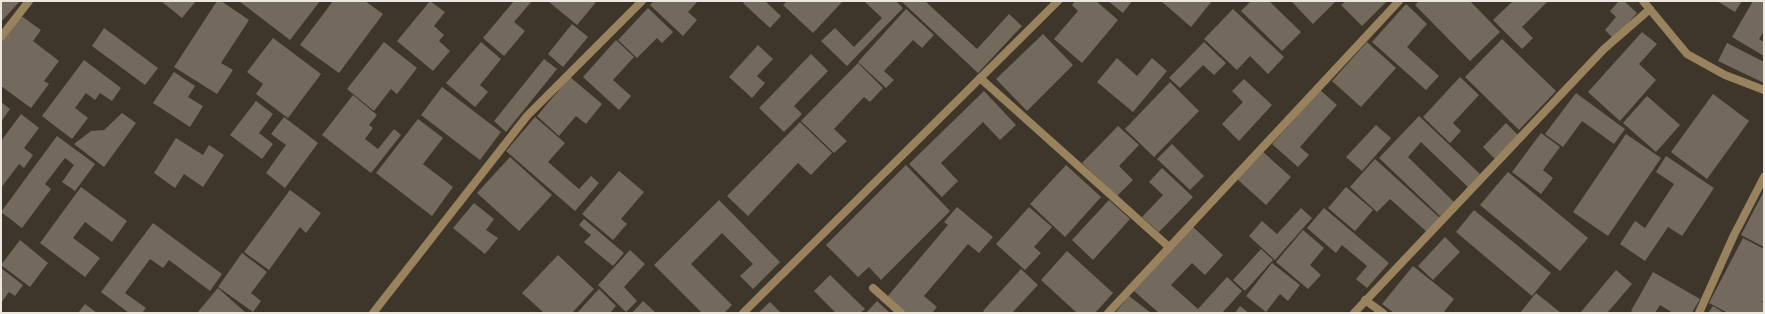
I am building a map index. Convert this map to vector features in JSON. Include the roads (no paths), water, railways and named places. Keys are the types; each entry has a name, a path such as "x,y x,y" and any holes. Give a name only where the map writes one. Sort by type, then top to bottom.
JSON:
{"street":[{"path":"1,37 29,1"},
{"path":"373,313 527,116 642,1"},
{"path":"743,313 1058,1"},
{"path":"1108,313 1398,1"},
{"path":"1643,1 1687,54 1724,75 1764,90"},
{"path":"1354,313 1604,48 1650,9"},
{"path":"980,78 1169,247"},
{"path":"1699,313 1734,235 1764,178"},
{"path":"873,288 901,313"},
{"path":"1366,300 1383,313"}]}
